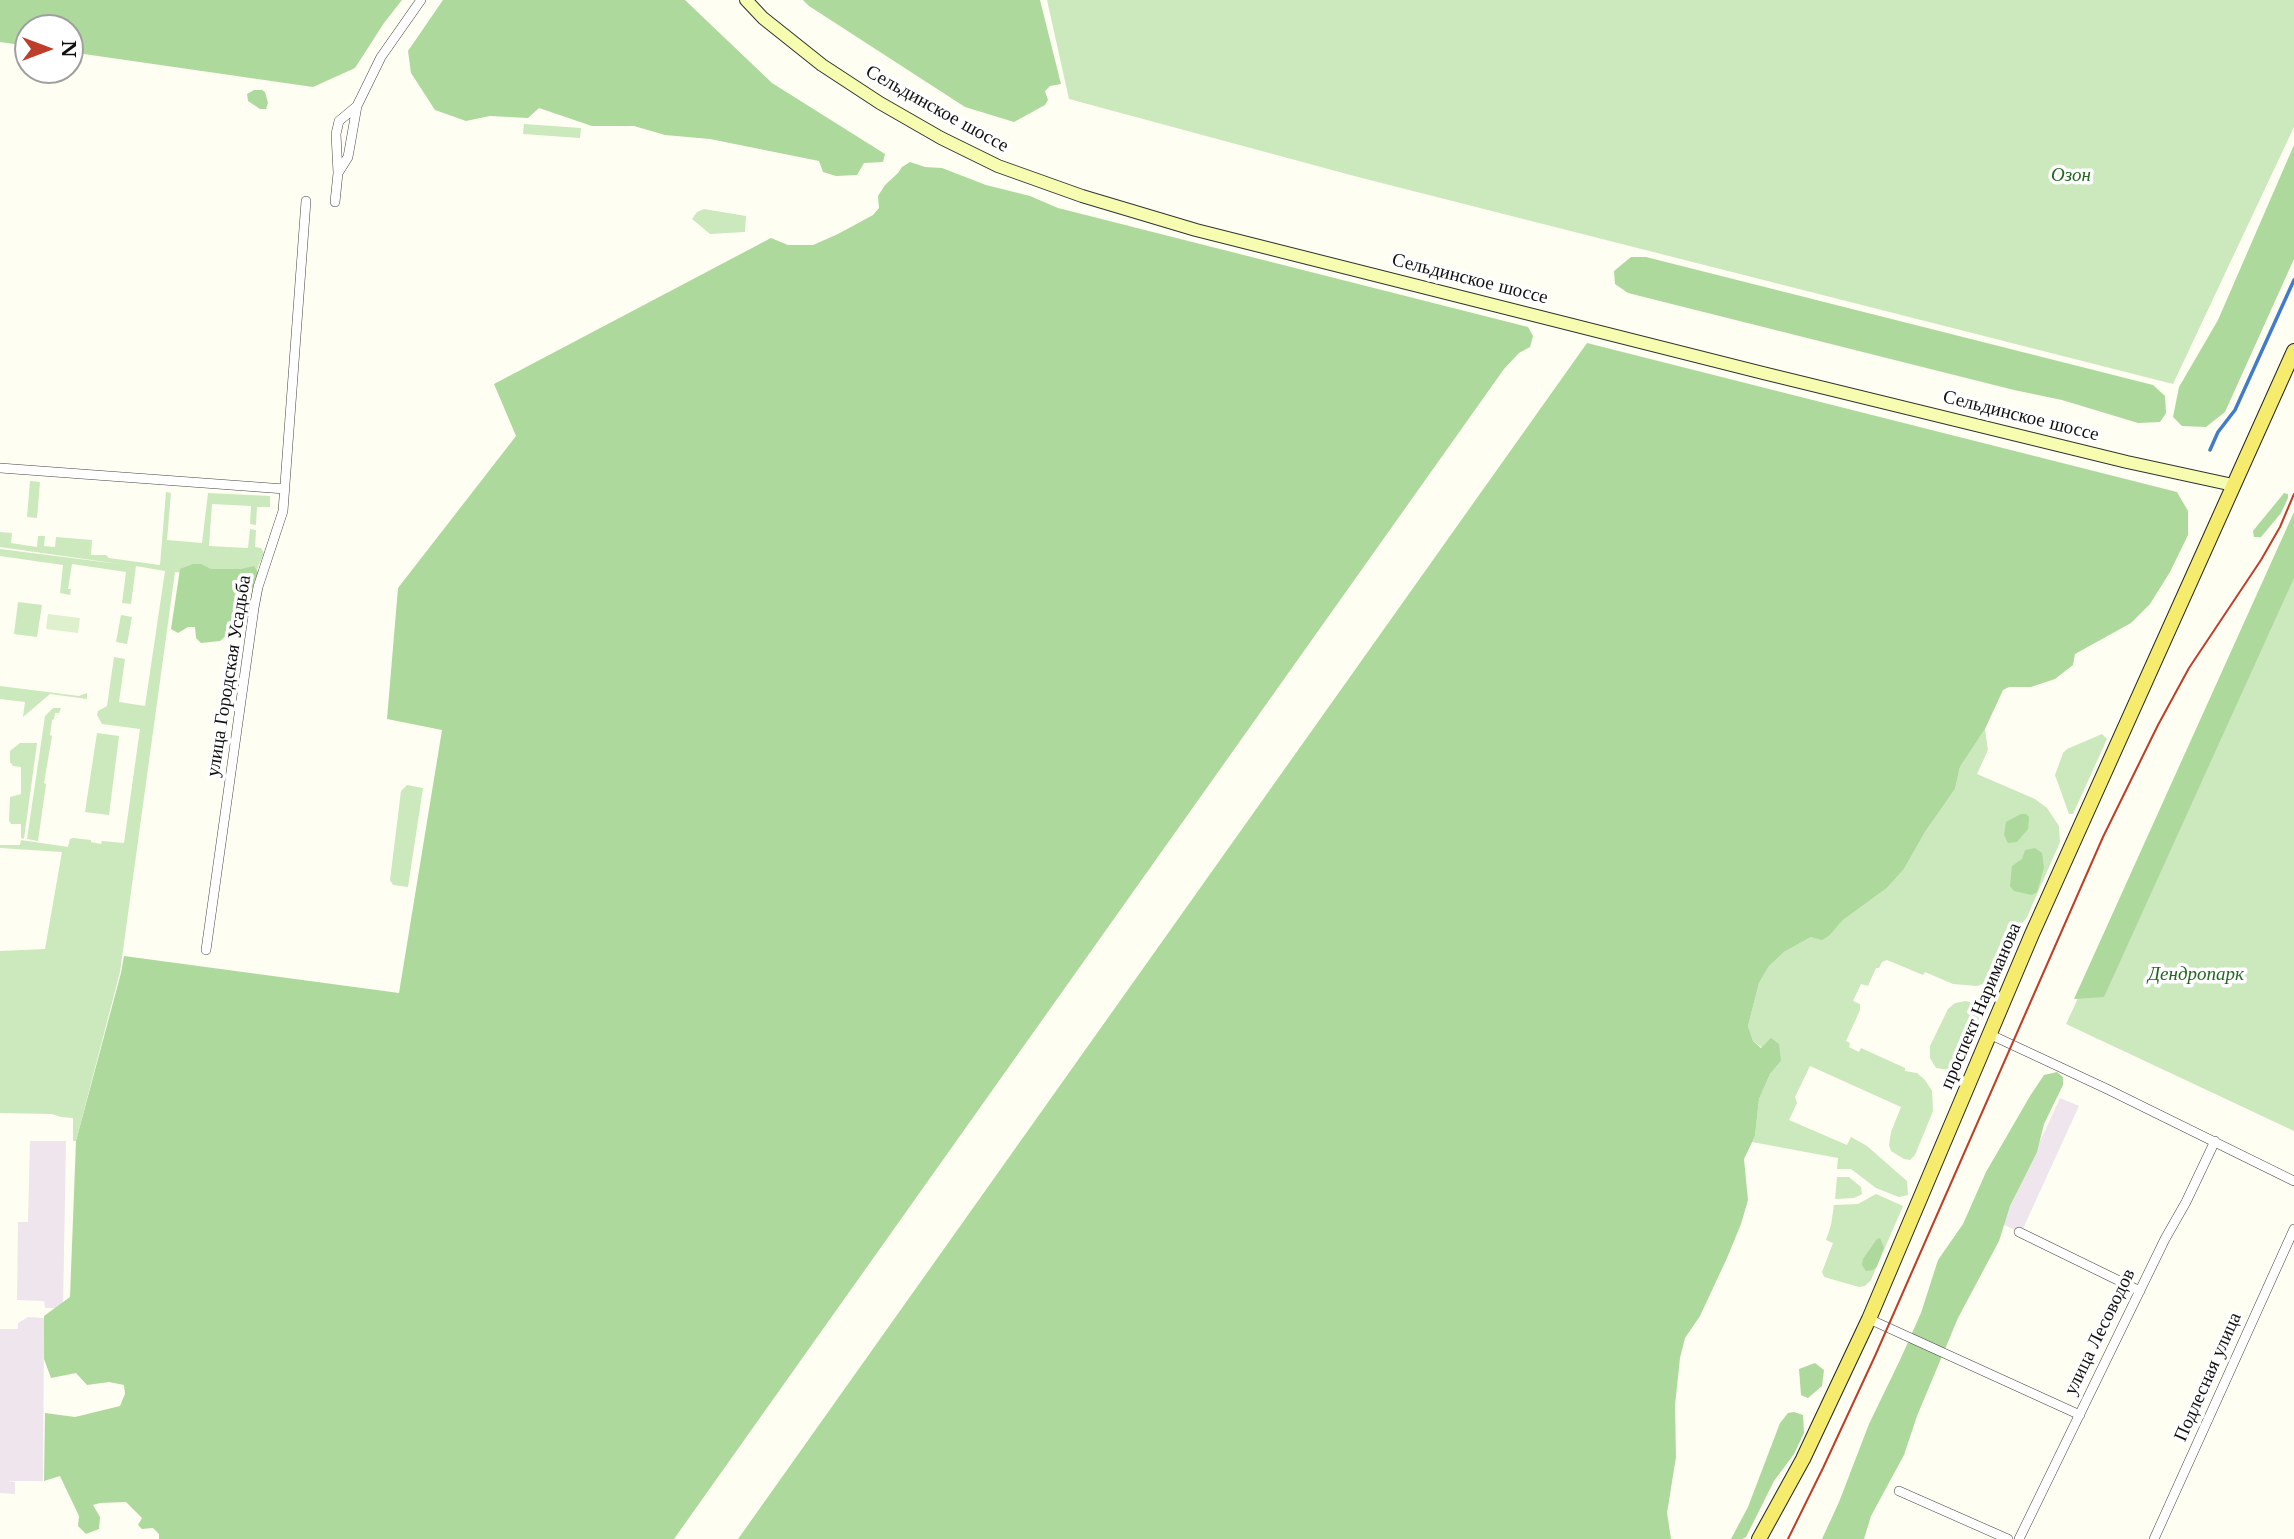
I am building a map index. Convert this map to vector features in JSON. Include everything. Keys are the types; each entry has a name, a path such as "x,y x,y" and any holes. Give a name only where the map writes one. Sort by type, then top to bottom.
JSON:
{"main road":[{"name":"Сельдинское шоссе","path":"746,0 822,65 880,103 998,166 1082,196 1196,230 1776,376 2233,485"},
{"name":"проспект Нариманова","path":"1759,1539 1800,1466 1870,1319 1989,1034 2294,351"}],"street":[{"path":"338,173 348,157 357,106 381,57 421,0"},
{"path":"335,202 338,173 336,134 340,121 357,106"},
{"name":"улица Городская Усадьба","path":"206,950 254,608 258,587 283,511 306,201"},
{"path":"0,468 285,489"},
{"path":"1989,1034 2294,1181"},
{"name":"улица Лесоводов","path":"2019,1539 2215,1141"},
{"name":"Подлесная улица","path":"2154,1539 2294,1229"},
{"path":"2019,1232 2140,1291"},
{"path":"1870,1319 2080,1415"},
{"path":"1899,1491 2008,1539"}],"shaded area":[{"path":"2060,1098 2079,1106 2021,1233 2002,1224"},
{"path":"30,1141 66,1141 63,1308 45,1308 44,1301 17,1300 18,1222 28,1222"},
{"path":"28,1317 44,1318 43,1481 6,1481 15,1482 15,1494 0,1493 0,1329 18,1329 18,1323"}],"green space":[{"path":"0,0 402,0 355,68 313,87 84,54 84,14 14,14 14,44 0,42"},
{"path":"443,0 685,0 772,83 885,154 883,162 864,163 857,175 836,176 823,172 819,161 710,139 665,135 634,126 592,126 539,108 528,118 490,116 466,121 435,110 411,73 408,51"},
{"path":"803,0 1040,0 1061,84 1050,86 1045,91 1048,100 1045,105 1014,122 965,107"},
{"name":"Озон","path":"1047,0 2294,0 2294,127 2173,384 1358,177 1069,99"},
{"path":"254,90 265,92 268,103 266,109 260,109 248,101 247,94"},
{"path":"524,124 581,128 580,138 523,134"},
{"path":"2294,145 2294,259 2225,412 2206,427 2182,426 2173,417 2179,387 2218,320"},
{"path":"910,162 925,167 942,168 986,185 1030,196 1058,208 1528,327 1533,336 1530,347 1519,353 1504,369 674,1539 159,1539 159,1534 153,1528 142,1529 138,1525 142,1518 126,1502 93,1505 100,1517 99,1529 86,1534 78,1526 79,1516 60,1476 44,1481 45,1413 75,1417 120,1406 125,1394 124,1385 109,1382 87,1385 76,1373 51,1378 44,1359 44,1316 70,1297 76,1141 124,956 399,993 442,730 387,719 398,588 516,436 494,384 771,238 788,245 813,245 838,234 873,215 879,208 878,196 885,185"},
{"path":"704,209 746,216 745,232 710,234 692,219 697,212"},
{"path":"1631,257 1646,257 2153,385 2165,396 2166,413 2160,422 2138,423 2062,400 1628,293 1615,284 1614,271"},
{"path":"1587,343 2177,492 2188,511 2188,535 2150,604 2131,623 2075,654 2073,665 2055,679 2031,687 2009,687 2003,690 1985,729 1960,767 1955,789 1925,832 1904,869 1887,888 1843,920 1830,935 1822,940 1811,937 1784,952 1769,966 1759,983 1748,1026 1753,1041 1761,1048 1771,1038 1779,1044 1781,1061 1770,1074 1759,1099 1755,1136 1744,1159 1748,1200 1741,1224 1700,1316 1685,1338 1680,1358 1675,1405 1676,1457 1667,1513 1671,1539 738,1539"},
{"path":"30,481 40,482 37,518 27,517"},
{"path":"166,492 171,493 167,540 202,543 208,493 270,496 270,507 257,507 256,525 250,524 251,506 212,504 209,546 248,548 250,529 256,530 255,547 261,548 264,553 252,581 175,572 120,972 76,1141 73,1141 73,1118 52,1114 0,1113 0,951 45,949 62,852 0,848 0,845 20,845 21,840 68,847 70,839 73,838 101,844 102,841 124,843 140,729 102,724 97,715 98,711 107,706 114,657 125,659 119,702 145,706 165,571 136,566 131,604 122,603 126,572 72,564 68,589 71,589 70,595 60,593 63,565 0,556 0,549 127,565 0,547 0,532 12,533 11,543 37,547 38,536 45,536 44,546 55,547 56,537 92,540 91,555 106,555 109,558 160,565"},
{"path":"2284,493 2288,494 2288,498 2281,513 2261,537 2254,537 2253,531"},
{"path":"2294,512 2294,578 2104,997 2074,999"},
{"name":"Дендропарк","path":"2294,536 2294,1131 2066,1024"},
{"path":"201,564 211,569 254,566 258,572 248,601 241,610 238,626 220,641 201,643 196,638 195,627 188,627 178,633 171,629 180,569"},
{"path":"18,602 42,605 37,637 14,634"},
{"path":"48,614 80,618 78,633 46,629"},
{"path":"121,615 132,617 127,644 116,642"},
{"path":"0,686 79,696 87,693 87,699 50,694 23,717 25,702 0,699"},
{"path":"53,708 61,708 52,720 38,841 27,839 45,716"},
{"path":"1985,729 1988,750 1977,774 2035,799 2047,808 2059,826 2060,842 2027,917 2012,937 1994,974 1986,983 1977,986 1953,984 1887,960 1876,968 1868,986 1861,984 1853,1001 1860,1004 1860,1010 1846,1041 1850,1043 1849,1047 1859,1052 1861,1048 1905,1068 1905,1071 1917,1073 1932,1091 1933,1111 1915,1155 1910,1160 1904,1159 1891,1151 1889,1145 1901,1107 1810,1066 1795,1097 1797,1103 1789,1120 1847,1145 1851,1137 1867,1146 1907,1181 1908,1195 1899,1197 1876,1188 1851,1169 1837,1169 1838,1158 1752,1142 1759,1099 1770,1074 1781,1061 1753,1041 1748,1026 1759,983 1769,966 1784,952 1811,937 1830,935 1843,920 1887,888 1904,869 1925,832 1955,789 1960,767"},
{"path":"97,733 119,736 109,815 85,812"},
{"path":"2102,734 2107,739 2073,814 2069,814 2055,775 2063,753"},
{"path":"20,743 37,743 24,839 21,838 21,824 11,824 9,821 10,797 21,794 21,767 13,766 10,762 10,751"},
{"path":"407,785 423,788 408,887 393,885 390,880 401,791"},
{"path":"2021,814 2029,817 2028,829 2017,842 2008,843 2004,835 2006,822"},
{"path":"2035,848 2042,853 2044,868 2037,892 2032,895 2014,891 2010,886 2012,866 2022,859 2025,850"},
{"path":"1966,1001 1977,1005 1980,1017 1959,1064 1949,1070 1936,1068 1930,1058 1930,1046 1948,1009 1955,1003"},
{"path":"2057,1072 2063,1077 2063,1085 2044,1124 2037,1152 2010,1206 1999,1241 1958,1318 1917,1416 1904,1455 1871,1516 1864,1539 1822,1539 1869,1424 1921,1313 1938,1260 1963,1224 1986,1172 2030,1096 2044,1075"},
{"path":"1837,1177 1849,1177 1861,1187 1862,1194 1854,1198 1835,1199"},
{"path":"1876,1194 1903,1206 1871,1280 1865,1286 1859,1287 1824,1277 1822,1272 1833,1243 1826,1240 1834,1205 1858,1204"},
{"path":"1880,1238 1884,1248 1877,1266 1866,1271 1862,1265 1863,1259"},
{"path":"1815,1363 1824,1370 1822,1386 1808,1398 1801,1395 1799,1369"},
{"path":"1788,1413 1803,1415 1804,1433 1794,1454 1774,1481 1746,1537 1731,1539 1748,1507 1780,1423"}],"waterway":[{"path":"2210,450 2218,432 2235,410 2294,280"}],"tram line":[{"path":"1788,1539 1875,1356 2103,837 2189,668 2261,560 2280,527 2294,494"}]}
